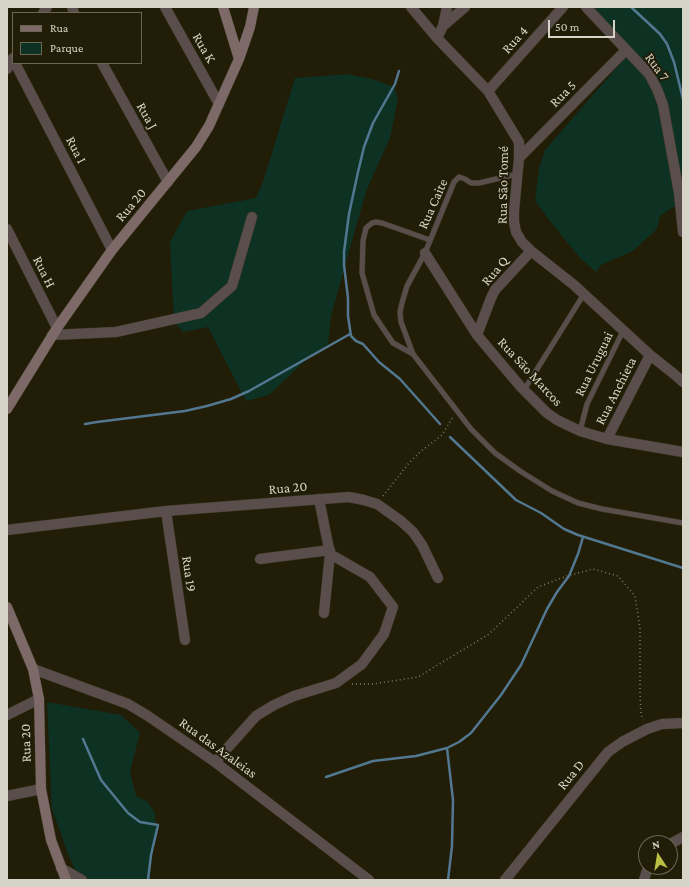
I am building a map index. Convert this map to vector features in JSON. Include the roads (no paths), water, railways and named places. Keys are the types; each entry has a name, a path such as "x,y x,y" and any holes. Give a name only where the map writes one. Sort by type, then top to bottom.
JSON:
{"street":[{"name":"Rua K","path":"165,7 219,104"},
{"path":"223,7 239,59"},
{"name":"Rua 20","path":"8,403 54,331 112,250 196,147 209,126 239,59 250,27 254,7"},
{"name":"Rua São Tomé","path":"411,7 437,38 488,91 519,142 520,158 517,174 514,222 516,232 522,242 584,294 650,356 679,373 683,382"},
{"path":"437,38 443,26 447,7"},
{"path":"443,26 465,7"},
{"name":"Rua 4","path":"488,91 563,7"},
{"name":"Rua 7","path":"586,7 649,74 658,89 664,105 680,193 683,232"},
{"name":"Rua 5","path":"520,158 626,50"},
{"name":"Rua I","path":"16,64 112,250"},
{"name":"Rua J","path":"103,64 168,182"},
{"path":"54,331 116,332 201,313 232,286 252,217"},
{"name":"Rua H","path":"7,228 54,331"},
{"name":"Rua Q","path":"477,334 490,298 531,251"},
{"name":"Rua São Marcos","path":"425,253 477,334 524,390 556,420 580,432 607,439 683,452"},
{"name":"Rua Anchieta","path":"607,439 650,356"},
{"name":"Rua 20","path":"7,530 166,511 349,498 377,504 401,521 413,532 422,545 438,578"},
{"path":"320,499 330,552 324,613"},
{"name":"Rua 19","path":"166,511 185,640"},
{"path":"216,762 256,716 274,705 294,696 336,683 362,664 384,634 393,607 370,577 330,552 260,560"},
{"name":"Rua 20","path":"7,609 33,669 40,699 42,789 51,840 66,880"},
{"name":"Rua das Azaleias","path":"33,669 128,704 148,716 216,762 369,880"},
{"path":"7,715 40,699"},
{"name":"Rua D","path":"505,880 608,752 622,742 647,729 662,724 683,723"},
{"path":"7,796 42,789"},
{"path":"61,868 82,880"}],"lane":[{"name":"Rua Caite","path":"413,354 401,322 400,312 407,286 425,253 451,187 456,179 462,178 471,183 479,183 517,174"},
{"path":"430,240 382,223 376,222 366,228 363,242 362,273 374,315 393,343 413,354 471,429 495,452 520,471 552,491 578,503 602,509 683,523"},
{"path":"524,390 584,294"},
{"name":"Rua Uruguai","path":"580,432 587,404 623,331"}],"waterway":[{"path":"631,7 660,34 667,44 674,62 683,99"},
{"path":"399,71 395,84 373,123 364,147 349,214 344,252 348,316 351,336 356,341 363,344 379,362 400,379 440,424"},
{"path":"85,424 185,411 231,399 249,391 350,334"},
{"path":"450,437 516,500 541,513 564,529 578,535 683,568"},
{"path":"326,777 373,761 416,756 447,748 459,742 471,733 501,695 521,665 547,609 569,576 583,537"},
{"path":"83,739 101,780 128,813 140,822 158,825 151,855 148,880"},
{"path":"447,748 453,800 452,846 448,880"}]}
